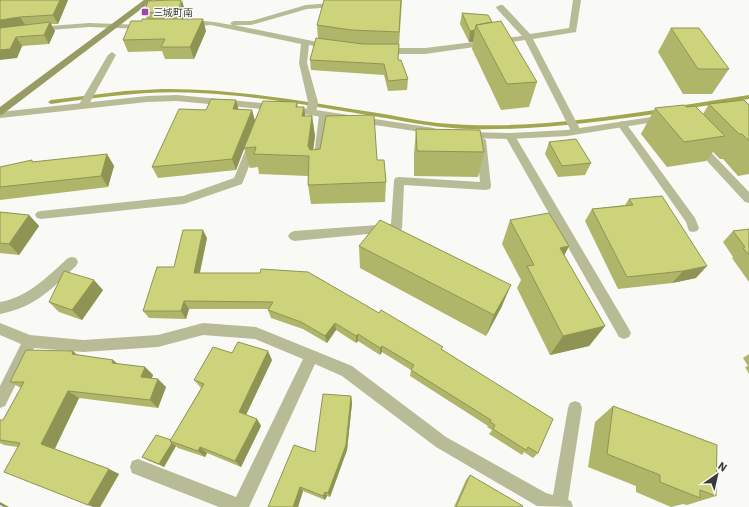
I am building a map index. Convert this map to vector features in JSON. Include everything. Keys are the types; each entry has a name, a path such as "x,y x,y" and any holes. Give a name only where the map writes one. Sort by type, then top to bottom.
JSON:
{"main road":[{"path":"0,114 149,0"}],"street":[{"path":"369,51 425,51 573,30 577,0"},
{"path":"179,26 211,23 251,23 306,7 332,5"},
{"path":"500,7 528,37 576,131"},
{"path":"211,23 305,43 339,48"},
{"path":"26,30 89,25 115,25 151,28"},
{"path":"305,43 303,63 312,109"},
{"path":"84,104 112,55"},
{"path":"0,114 84,104 178,98 266,110 312,109 324,115 451,133 510,136 576,131 673,117"},
{"path":"318,166 324,115"},
{"path":"622,124 691,221 693,228"},
{"path":"294,236 396,228 399,181 486,186 480,135"},
{"path":"41,215 184,200 238,181 256,136"},
{"path":"510,136 624,333"},
{"path":"693,139 749,199"},
{"path":"0,308 16,305 37,293 72,262"},
{"path":"0,329 30,342 83,346 158,341 203,329 256,333 347,371 441,442 543,500 562,506 575,408"},
{"path":"0,401 30,342"},
{"path":"138,467 240,507 312,356"}],"building":[{"path":"0,0 60,0 53,15 0,20"},
{"path":"181,0 179,11 144,13 148,1"},
{"path":"324,0 401,0 399,32 351,30 317,25"},
{"path":"462,13 488,15 492,22 476,25 475,30 470,31"},
{"path":"142,19 203,19 190,47 161,47 165,39 123,40 131,21 142,21"},
{"path":"501,21 537,82 507,84 476,25"},
{"path":"50,22 44,35 16,37 10,49 0,50 0,28"},
{"path":"671,28 699,28 729,69 698,69"},
{"path":"316,38 363,44 399,44 398,60 401,60 408,79 388,81 384,64 310,60"},
{"path":"211,99 236,100 233,109 252,110 232,159 152,167 179,109 206,110"},
{"path":"744,100 749,105 749,141 742,134 739,134 709,104"},
{"path":"263,101 297,102 296,107 304,107 302,116 312,116 308,146 310,150 320,149 326,116 374,115 377,160 384,160 386,182 308,185 309,156 254,154 256,147 244,148"},
{"path":"684,105 687,107 695,106 725,136 684,142 655,108"},
{"path":"416,129 480,130 484,152 417,151"},
{"path":"576,139 591,163 562,166 549,142"},
{"path":"107,154 101,176 0,187 0,167 32,160 32,162"},
{"path":"662,196 707,266 683,271 627,277 592,209 633,205 629,199"},
{"path":"0,212 29,215 9,244 0,243"},
{"path":"549,213 569,246 560,248 605,326 563,336 527,266 534,265 510,220"},
{"path":"380,220 511,285 494,315 359,246"},
{"path":"749,229 749,255 733,231"},
{"path":"183,230 203,230 194,273 260,273 261,269 308,272 379,313 381,310 443,347 441,349 553,419 538,453 528,447 526,450 493,429 495,425 490,422 491,420 411,370 414,365 382,346 380,348 358,334 356,336 335,323 325,336 301,322 268,310 273,302 184,301 181,311 143,311 157,267 174,267"},
{"path":"64,271 94,280 72,310 49,302"},
{"path":"238,342 268,351 239,412 257,419 235,461 200,447 198,451 170,441 204,384 194,380 213,347 232,353"},
{"path":"26,350 73,351 72,354 113,360 112,363 145,367 141,377 158,379 150,400 68,391 41,444 109,469 88,505 4,472 20,443 0,440 0,420 3,420 24,382 10,382"},
{"path":"323,394 351,396 346,445 328,493 325,492 323,496 300,487 293,507 268,507 294,445 315,452"},
{"path":"613,406 717,445 716,496 700,490 700,498 660,482 660,475 607,454"},
{"path":"156,435 171,440 170,441 172,443 159,464 142,457"},
{"path":"470,475 523,506 456,507"}],"waterway":[{"path":"51,102 143,92 180,90 199,91 288,101 432,124 468,127 524,127 551,125 662,111"},
{"path":"678,108 749,97"}],"place":[{"name":"三城町南","path":"145,12"}]}
